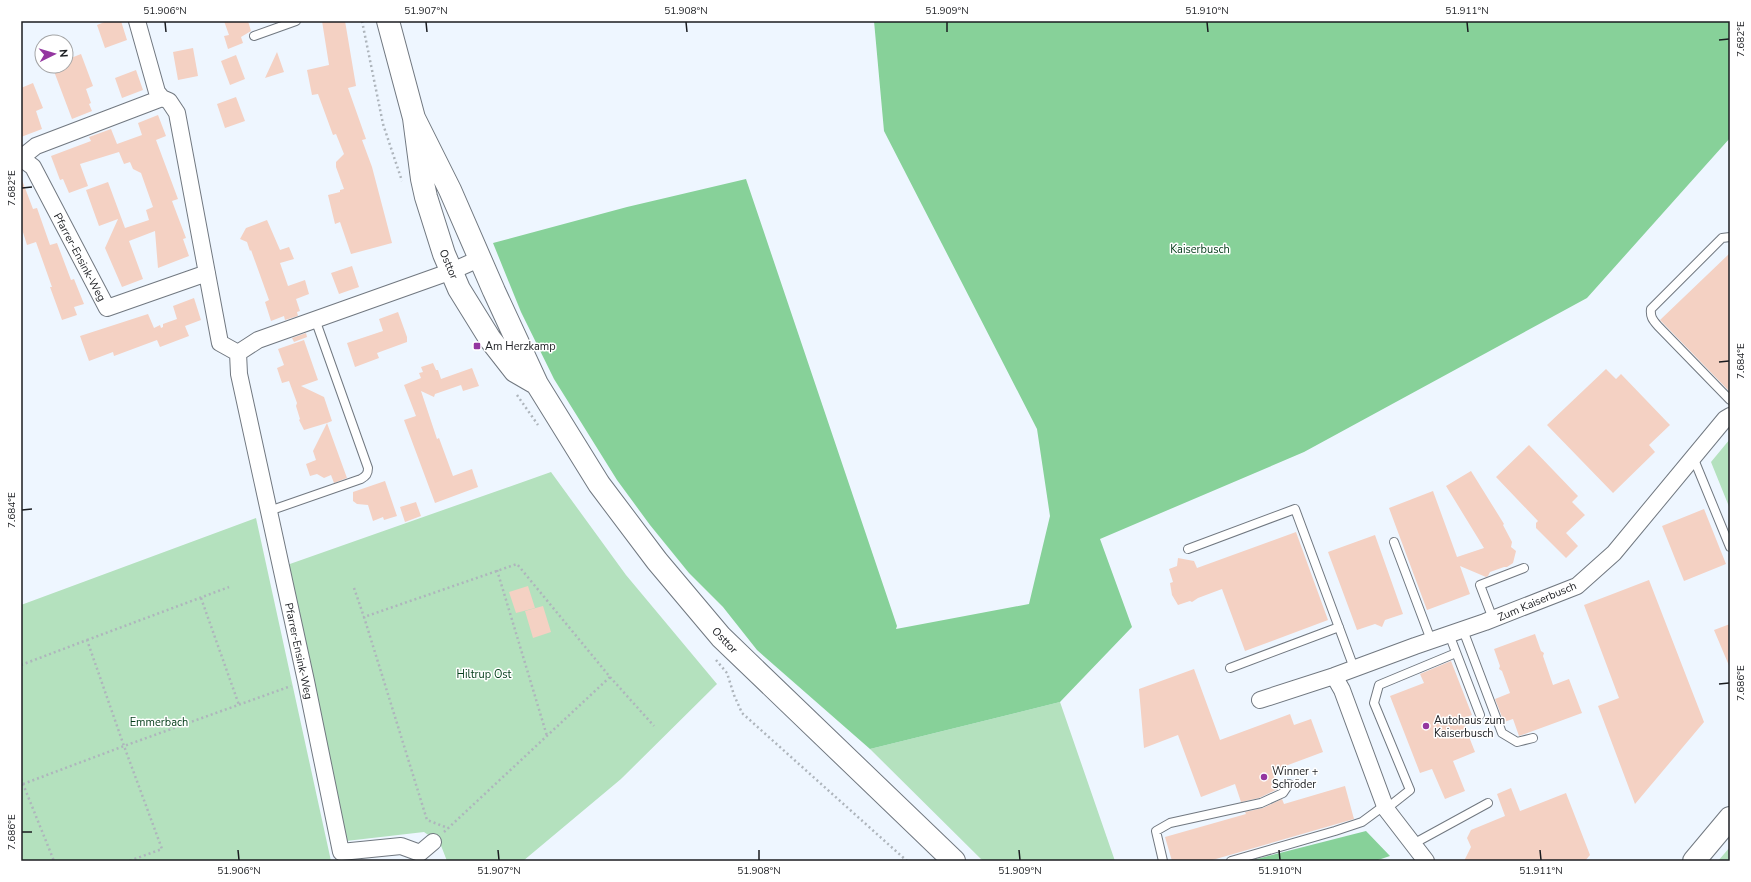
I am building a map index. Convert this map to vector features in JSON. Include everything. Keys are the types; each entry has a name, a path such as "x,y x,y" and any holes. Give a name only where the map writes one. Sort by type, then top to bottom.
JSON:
{"main road":[{"name":"Osttor","path":"388,21 414,118 422,179 426,197 444,254 459,289 490,339 515,371 536,384"},
{"name":"Osttor","path":"414,118 450,190 479,259 536,384 599,484 657,561 721,637 954,861"},
{"path":"1694,861 1730,818"}],"street":[{"path":"137,21 157,92 162,98 169,101 177,113 220,343 238,353 258,340 452,271 479,259"},
{"name":"Pfarrer-Ensink-Weg","path":"162,98 36,146 21,158 33,167 107,308 207,273"},
{"name":"Pfarrer-Ensink-Weg","path":"238,353 239,374 306,681 341,852 401,846 420,853 433,842"},
{"name":"Zum Kaiserbusch","path":"1260,700 1334,676 1493,619 1577,586 1614,553 1693,456 1725,419 1730,416"},
{"path":"1334,676 1342,690 1385,807 1426,861"}],"lane":[{"path":"254,36 296,21"},
{"path":"1730,237 1722,238 1651,309 1650,313 1651,318 1658,326 1730,400"},
{"path":"269,511 361,479 366,476 368,472 368,468 315,319"},
{"path":"1693,456 1730,547"},
{"path":"1188,549 1295,509 1354,668"},
{"path":"1394,542 1431,640"},
{"path":"1493,619 1480,585 1524,568"},
{"path":"1230,668 1339,628"},
{"path":"1456,632 1456,653 1480,715"},
{"path":"1456,632 1502,733 1517,742 1533,738"},
{"path":"1231,861 1335,832 1362,822 1410,790 1374,703 1379,685 1456,653"},
{"path":"1163,861 1156,832 1170,823 1261,802 1282,793 1289,784"},
{"path":"1413,844 1488,803"}],"path":[{"path":"364,617 517,564 610,677 654,726"},
{"path":"497,570 547,736"},
{"path":"21,664 229,587"},
{"path":"354,588 427,820 448,828 610,677"},
{"path":"200,598 239,705"},
{"path":"86,640 162,849 129,861"},
{"path":"23,784 306,681"},
{"path":"21,779 54,861"}],"green space":[{"name":"Kaiserbusch","path":"874,21 1730,21 1730,138 1587,298 1304,452 1100,539 1132,627 1060,702 870,749 757,650 723,607 689,573 650,525 617,480 554,379 521,312 493,243 627,207 746,179 897,626 896,629 1029,604 1050,516 1037,429 884,131"},
{"path":"1730,439 1730,509 1711,462"},
{"name":"Hiltrup Ost","path":"551,472 626,575 717,684 621,779 523,861 447,861 440,843 424,832 346,841 287,565"},
{"name":"Emmerbach","path":"256,518 331,861 21,861 21,605"},
{"path":"1060,702 1115,861 983,861 870,749"},
{"path":"1366,831 1390,856 1375,861 1249,861"},
{"path":"1730,847 1730,861 1718,861"}],"building":[{"path":"107,21 121,21 127,40 105,48 97,25"},
{"path":"224,21 248,21 251,31 241,37 243,43 228,49 224,36 229,35"},
{"path":"322,21 345,21 356,86 348,88 366,139 362,140 372,167 392,243 351,254 340,222 335,224 328,195 340,192 340,190 344,189 336,167 336,162 344,154 336,134 333,135 318,94 312,95 307,70 329,65"},
{"path":"193,48 198,76 178,80 173,52"},
{"path":"277,52 284,72 265,78"},
{"path":"81,54 93,86 86,89 92,111 72,119 55,74 74,74 74,57"},
{"path":"236,55 245,79 230,85 221,61"},
{"path":"136,70 143,90 122,98 115,78"},
{"path":"33,83 43,108 36,111 42,129 21,137 21,88"},
{"path":"236,97 245,121 225,128 217,104"},
{"path":"158,115 166,136 156,140 178,199 172,201 186,238 183,239 189,256 158,268 155,231 129,241 143,279 122,287 105,248 118,219 99,226 86,190 108,182 125,228 149,220 146,210 153,207 141,173 133,169 130,162 124,164 119,152 80,164 88,186 69,193 63,179 60,180 51,156 91,141 89,137 111,129 117,144 142,135 138,123"},
{"path":"22,180 33,209 37,208 50,245 57,243 71,280 74,279 84,304 74,307 77,315 62,320 36,242 27,245 21,226"},
{"path":"267,220 280,250 289,247 294,259 280,263 288,286 305,280 309,294 296,299 300,311 297,312 298,316 285,320 284,316 271,321 265,302 269,300 251,250 250,251 247,242 240,239 246,228"},
{"path":"1730,253 1730,392 1660,320"},
{"path":"352,266 359,287 339,294 331,273"},
{"path":"194,298 201,320 185,326 189,336 160,347 157,340 114,356 113,352 89,361 80,336 148,314 154,328 160,325 161,328 163,327 163,324 177,319 173,306"},
{"path":"398,312 407,337 407,342 377,353 379,358 355,367 347,343 383,331 379,319"},
{"path":"306,333 307,337 294,342 292,338"},
{"path":"304,340 318,380 301,386 324,397 332,421 304,430 299,420 296,406 297,403 289,381 282,383 277,368 284,365 278,349"},
{"path":"433,363 436,370 438,370 441,379 472,368 479,386 463,391 461,385 435,394 434,397 421,391 437,439 439,438 453,476 472,469 478,487 435,503 404,420 416,416 404,385 421,378 419,373 423,372 421,367"},
{"path":"1606,369 1616,379 1621,374 1670,425 1649,445 1655,452 1613,493 1547,425"},
{"path":"327,423 347,478 334,483 331,475 324,478 317,474 310,476 306,464 316,460 313,451"},
{"path":"1529,445 1578,496 1572,502 1585,515 1566,533 1578,546 1566,558 1536,528 1536,523 1538,521 1496,477"},
{"path":"1471,471 1504,524 1503,525 1512,542 1511,547 1516,551 1513,563 1507,567 1490,572 1486,577 1460,566 1470,594 1427,610 1389,508 1433,491 1457,557 1484,548 1446,486"},
{"path":"385,481 397,516 384,520 383,517 373,521 368,505 357,504 353,501 353,492"},
{"path":"416,502 421,516 405,522 400,507"},
{"path":"1704,509 1726,564 1684,581 1662,526"},
{"path":"1296,532 1328,620 1245,651 1222,589 1198,598 1192,602 1190,601 1178,605 1172,595 1170,583 1173,582 1169,569 1177,566 1178,558 1194,561 1197,568"},
{"path":"1375,535 1403,614 1385,620 1382,627 1375,624 1357,630 1328,552"},
{"path":"1649,580 1704,722 1635,804 1598,706 1619,698 1584,605"},
{"path":"528,586 535,608 516,613 509,592"},
{"path":"543,606 551,632 533,638 525,611"},
{"path":"1730,624 1730,668 1714,630"},
{"path":"1535,634 1541,651 1544,653 1543,656 1553,685 1569,679 1582,713 1519,736 1513,719 1504,722 1495,699 1510,693 1502,671 1499,669 1500,666 1494,649"},
{"path":"1451,661 1472,715 1462,719 1475,752 1453,761 1465,791 1445,799 1432,769 1420,773 1390,696 1424,683 1420,674"},
{"path":"1194,669 1220,740 1290,714 1294,725 1311,719 1323,752 1272,771 1278,789 1259,798 1241,802 1235,784 1201,797 1178,735 1144,748 1139,689"},
{"path":"1345,786 1354,819 1209,861 1172,861 1165,837 1246,814 1245,812 1263,808 1282,799 1284,804"},
{"path":"1511,788 1520,811 1566,793 1590,855 1585,861 1464,861 1471,847 1467,838 1471,830 1505,816 1497,794"}],"place":[{"name":"Am Herzkamp","path":"477,346"},
{"name":"Autohaus zum Kaiserbusch","path":"1426,726"},
{"name":"Winner + Schröder","path":"1264,777"}]}
